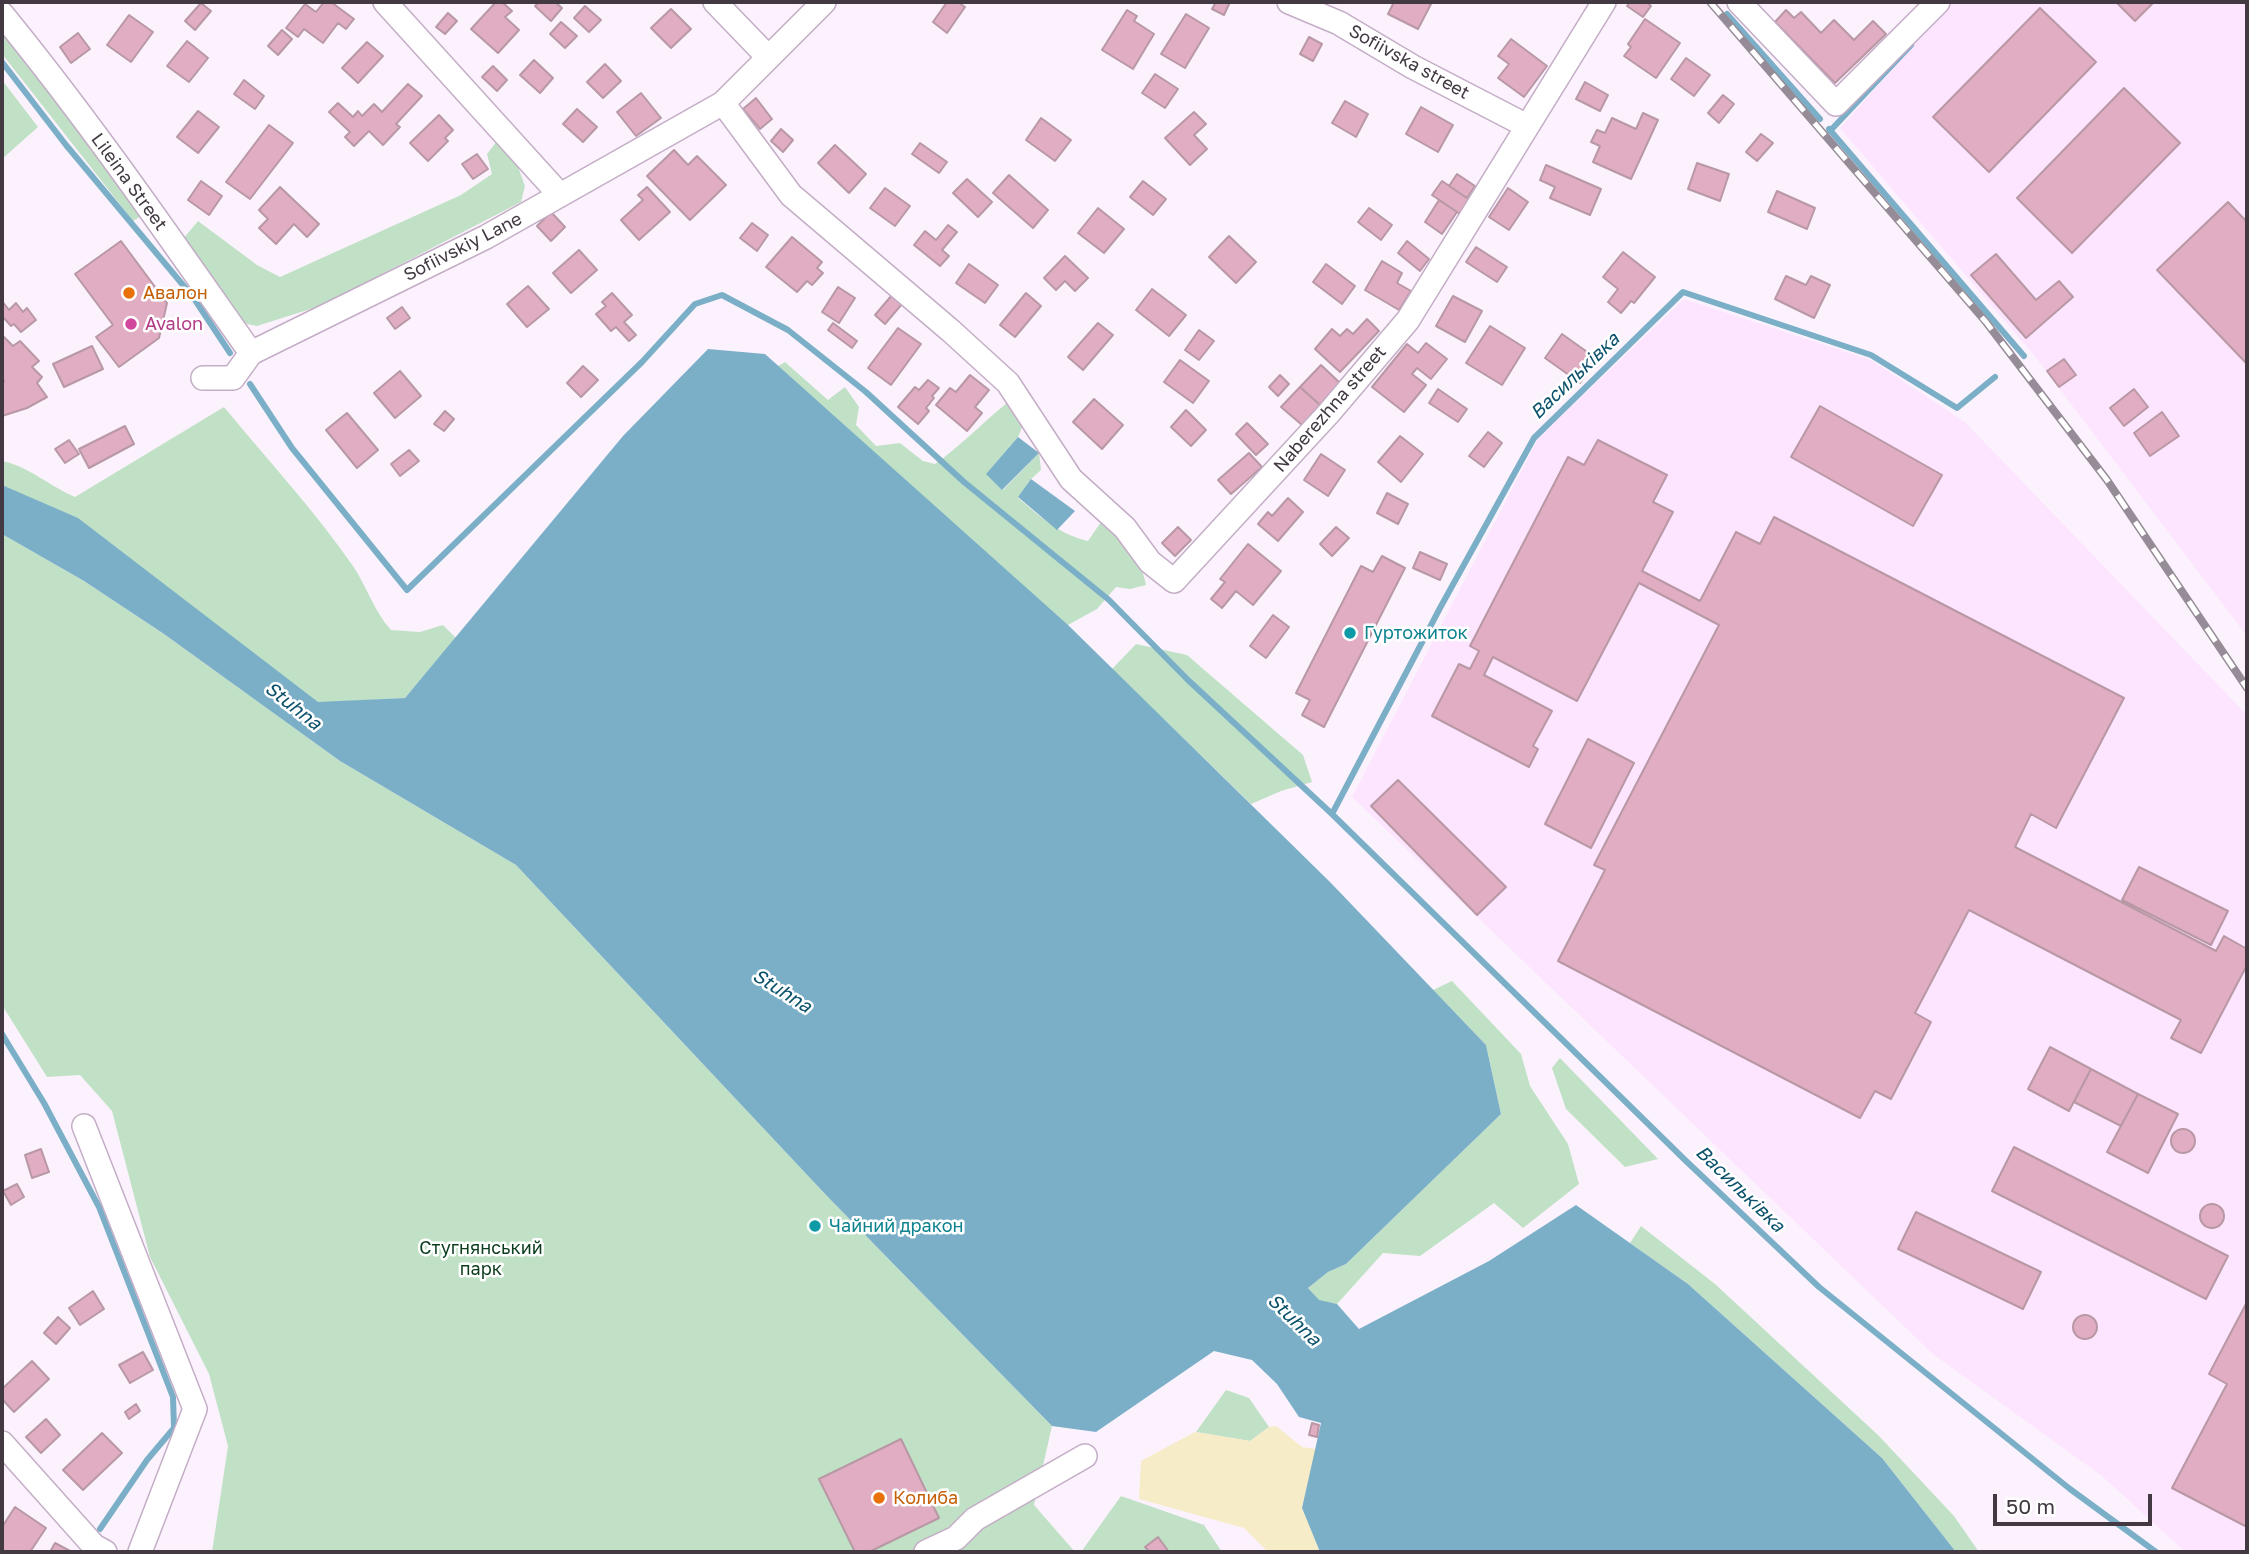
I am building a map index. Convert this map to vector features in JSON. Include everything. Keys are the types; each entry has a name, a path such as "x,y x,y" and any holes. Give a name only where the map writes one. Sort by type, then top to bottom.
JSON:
{"street":[{"path":"386,2 560,195"},
{"path":"715,2 768,57"},
{"name":"Sofiivskiy Lane","path":"203,378 233,378 251,353 486,237 723,103 824,2"},
{"name":"Sofiivska street","path":"1289,2 1339,23 1413,67 1527,126"},
{"name":"Naberezhna street","path":"723,103 791,195 904,289 1007,383 1071,479 1125,528 1150,562 1174,581 1328,414 1408,320 1604,2"},
{"path":"1739,2 1836,104 1938,2"},
{"name":"Lileina Street","path":"2,15 50,74 139,194 251,353"},
{"path":"83,1126 195,1409 140,1552"},
{"path":"2,1443 94,1546 105,1552"},
{"path":"926,1552 956,1538 975,1519 1085,1455"}],"shaded area":[{"path":"1952,2 2247,2 2247,636 2033,354 1840,128"},
{"path":"1684,299 1871,360 1965,422 2247,715 2247,1552 2181,1552 2183,1550 2102,1476 1934,1355 1352,797 1539,437"}],"green space":[{"path":"2,31 143,215 133,221 2,54"},
{"path":"2,80 38,127 2,159"},
{"path":"497,141 513,153 525,186 521,202 320,306 257,326 238,322 183,239 198,221 257,265 280,277 461,195 492,174 487,154"},
{"path":"785,362 828,400 845,387 859,407 856,425 876,446 900,443 923,461 935,464 1008,402 1025,420 1018,437 987,473 1003,490 1039,453 1041,470 1018,498 1050,524 1077,538 1088,541 1101,522 1117,534 1136,557 1146,585 1130,589 1116,587 1097,609 1068,625 950,554 761,376"},
{"path":"224,407 338,545 391,630 420,632 443,625 456,638 405,698 319,703 2,494 2,461 22,468 75,497"},
{"name":"Стугнянський парк","path":"2,534 84,581 164,634 340,761 516,865 826,1195 1052,1426 1034,1505 1075,1552 212,1552 228,1446 209,1374 150,1257 112,1111 80,1075 47,1077 2,1005"},
{"path":"1136,644 1187,655 1303,755 1312,782 1251,804 1112,669"},
{"path":"1452,981 1521,1054 1530,1086 1568,1144 1579,1184 1523,1228 1494,1203 1420,1256 1383,1253 1337,1304 1319,1301 1308,1288 1328,1272 1346,1264 1501,1114 1486,1045 1433,990"},
{"path":"1560,1058 1658,1159 1625,1167 1566,1109 1552,1068"},
{"path":"1641,1226 1715,1284 1878,1435 1954,1516 1979,1552 1956,1552 1882,1458 1688,1284 1630,1243"},
{"path":"1226,1390 1249,1398 1269,1427 1250,1441 1196,1432"},
{"path":"1121,1496 1204,1525 1222,1552 1081,1552"}],"sand":[{"path":"1276,1426 1302,1447 1316,1449 1302,1508 1320,1552 1268,1552 1244,1528 1139,1499 1141,1461 1195,1432 1250,1441 1269,1427"}],"water":[{"name":"Stuhna","path":"708,349 765,354 1068,625 1331,883 1486,1045 1501,1114 1346,1264 1328,1272 1308,1288 1319,1300 1337,1304 1359,1329 1489,1261 1576,1205 1688,1284 1882,1458 1956,1552 1320,1552 1302,1508 1321,1423 1299,1417 1277,1384 1252,1360 1214,1351 1096,1432 1052,1426 826,1195 516,865 340,761 164,634 84,581 2,534 2,485 78,518 318,702 405,698 623,436"},
{"path":"1018,437 1039,453 1002,490 986,474"},
{"path":"1031,479 1075,511 1057,530 1018,497"}],"building":[{"path":"324,2 331,2 354,19 346,29 338,23 323,43 304,29 298,37 286,28 305,4 316,12"},
{"path":"496,2 502,2 512,11 505,17 519,30 498,53 471,29"},
{"path":"539,2 555,2 562,8 551,21 535,6"},
{"path":"947,2 958,2 965,7 947,33 933,22"},
{"path":"1216,2 1230,2 1224,15 1212,9"},
{"path":"1394,2 1431,4 1418,29 1388,14"},
{"path":"1630,2 1646,2 1651,6 1643,17 1627,6"},
{"path":"2116,2 2154,2 2135,21"},
{"path":"201,3 211,11 195,30 185,21"},
{"path":"585,6 601,20 589,32 574,18"},
{"path":"2040,8 2096,62 1989,172 1933,117"},
{"path":"671,9 691,29 671,48 651,28"},
{"path":"1127,10 1137,16 1134,21 1154,34 1133,69 1102,50"},
{"path":"1786,10 1794,18 1801,12 1821,33 1834,20 1854,40 1873,21 1886,34 1835,83 1775,22"},
{"path":"448,13 457,21 445,34 436,27"},
{"path":"1186,14 1209,28 1185,68 1161,54"},
{"path":"129,15 153,32 131,62 107,45"},
{"path":"1645,19 1680,43 1656,78 1624,56 1631,47 1628,44"},
{"path":"561,22 577,36 565,48 550,34"},
{"path":"282,30 292,39 278,55 268,46"},
{"path":"78,33 90,49 71,63 60,47"},
{"path":"1309,37 1322,44 1313,61 1300,54"},
{"path":"1511,39 1547,66 1524,97 1498,78 1509,64 1498,56"},
{"path":"187,41 208,58 189,82 167,66"},
{"path":"367,42 383,56 358,83 342,68"},
{"path":"1686,58 1710,75 1694,96 1671,79"},
{"path":"534,60 553,78 540,93 520,75"},
{"path":"605,64 621,81 603,98 587,82"},
{"path":"493,66 507,80 497,91 482,77"},
{"path":"1155,74 1178,89 1165,108 1142,93"},
{"path":"244,80 264,96 255,109 234,94"},
{"path":"1585,82 1608,95 1600,111 1576,99"},
{"path":"408,84 422,96 396,124 400,127 383,145 369,131 354,146 345,137 350,132 329,112 338,103 353,117 358,111 362,116 374,104 382,112"},
{"path":"2124,88 2180,143 2072,253 2017,198"},
{"path":"641,93 661,118 636,136 617,112"},
{"path":"1723,95 1734,104 1719,123 1708,113"},
{"path":"756,98 772,119 760,129 743,109"},
{"path":"1345,101 1368,114 1356,137 1332,123"},
{"path":"1421,107 1453,125 1438,152 1406,134"},
{"path":"577,109 597,127 583,142 563,124"},
{"path":"198,111 219,127 198,153 177,137"},
{"path":"1194,112 1206,124 1194,135 1207,149 1190,165 1165,138"},
{"path":"1643,113 1658,120 1631,179 1593,162 1600,146 1591,142 1597,130 1605,133 1612,118 1636,129"},
{"path":"439,115 453,130 445,138 448,141 428,161 410,143"},
{"path":"1041,118 1071,140 1055,161 1026,140"},
{"path":"269,125 293,143 250,199 226,182"},
{"path":"781,129 793,140 783,152 771,141"},
{"path":"1761,134 1773,143 1757,161 1746,152"},
{"path":"920,143 947,162 939,173 912,154"},
{"path":"835,145 866,174 849,193 818,163"},
{"path":"674,150 688,165 697,156 726,185 690,220 647,176"},
{"path":"477,154 488,169 473,179 462,164"},
{"path":"1697,163 1729,174 1720,201 1688,189"},
{"path":"1546,165 1601,189 1590,215 1550,198 1555,187 1540,180"},
{"path":"1457,174 1475,186 1467,198 1449,186"},
{"path":"1009,175 1048,210 1033,228 993,193"},
{"path":"967,179 992,202 978,217 953,193"},
{"path":"201,181 222,196 209,215 188,200"},
{"path":"1143,181 1166,199 1153,215 1130,197"},
{"path":"1442,181 1470,200 1460,214 1432,195"},
{"path":"280,187 319,224 307,237 294,224 276,244 259,228 268,219 259,210"},
{"path":"647,187 670,212 639,240 621,220 643,200 638,195"},
{"path":"885,188 910,206 895,226 870,208"},
{"path":"1508,188 1528,202 1509,230 1489,217"},
{"path":"1777,191 1815,208 1807,229 1768,212"},
{"path":"1439,200 1457,212 1442,234 1425,222"},
{"path":"2228,202 2247,222 2247,364 2157,270"},
{"path":"1098,208 1124,229 1104,253 1078,233"},
{"path":"1369,208 1392,225 1381,240 1358,222"},
{"path":"551,212 565,227 551,241 537,226"},
{"path":"752,223 768,235 757,251 740,238"},
{"path":"948,225 957,232 942,250 949,256 940,266 914,245 925,231 936,240"},
{"path":"1229,236 1256,262 1236,283 1209,257"},
{"path":"792,237 822,262 817,268 823,273 812,285 807,281 797,292 766,267"},
{"path":"121,241 167,303 159,338 119,367 96,337 113,325 75,274"},
{"path":"1407,241 1429,259 1420,271 1398,253"},
{"path":"1476,247 1507,267 1497,282 1466,262"},
{"path":"579,250 597,270 571,293 553,273"},
{"path":"1623,252 1655,277 1634,303 1631,301 1621,313 1608,302 1618,289 1603,277"},
{"path":"1996,254 2036,300 2059,281 2073,297 2026,338 1971,275"},
{"path":"1065,256 1088,278 1075,291 1065,281 1056,290 1044,278"},
{"path":"1382,261 1402,273 1397,283 1411,291 1399,310 1365,290"},
{"path":"969,264 998,285 985,303 956,283"},
{"path":"1326,264 1355,286 1342,304 1313,282"},
{"path":"1786,276 1806,285 1811,276 1830,285 1814,318 1775,299"},
{"path":"528,286 549,309 527,327 507,304"},
{"path":"838,287 855,298 839,323 822,312"},
{"path":"1152,289 1186,315 1169,336 1136,310"},
{"path":"612,293 632,315 624,322 636,335 629,341 616,327 611,331 596,314 606,306 602,302"},
{"path":"1026,293 1041,306 1015,337 1000,325"},
{"path":"892,295 902,304 885,324 875,315"},
{"path":"1453,296 1482,311 1465,342 1436,326"},
{"path":"2,301 9,310 16,303 23,312 27,308 36,320 21,332 2,316"},
{"path":"402,307 410,318 395,329 387,318"},
{"path":"1367,319 1379,331 1340,372 1315,349 1332,329 1340,336 1347,329 1353,334"},
{"path":"833,323 857,341 852,348 828,330"},
{"path":"1098,323 1113,335 1083,370 1068,357"},
{"path":"1490,326 1525,348 1502,385 1466,363"},
{"path":"898,328 921,344 891,385 868,368"},
{"path":"1199,330 1214,341 1199,360 1185,350"},
{"path":"1562,334 1597,359 1580,383 1545,358"},
{"path":"4,337 13,346 20,341 39,361 32,367 42,377 37,383 47,397 27,408 2,416 2,339"},
{"path":"1426,343 1447,359 1431,379 1417,368 1412,374 1426,385 1404,412 1372,387 1407,344 1418,353"},
{"path":"92,346 103,369 64,387 53,364"},
{"path":"2064,359 2076,375 2059,387 2047,371"},
{"path":"1180,360 1209,381 1193,403 1164,382"},
{"path":"1321,365 1340,383 1320,405 1300,387"},
{"path":"583,366 598,380 581,397 567,383"},
{"path":"400,371 421,396 395,418 374,393"},
{"path":"970,375 989,390 975,407 982,413 967,431 936,405 950,388 956,392"},
{"path":"1280,375 1289,384 1278,396 1269,387"},
{"path":"928,380 939,388 926,408 929,411 918,424 898,407 915,387 919,390"},
{"path":"1300,387 1320,405 1302,425 1281,407"},
{"path":"1438,389 1467,409 1458,422 1429,403"},
{"path":"2134,389 2148,407 2124,426 2110,408"},
{"path":"1094,399 1123,425 1102,449 1073,422"},
{"path":"1820,406 1942,475 1913,526 1791,457"},
{"path":"1186,410 1206,430 1191,446 1171,427"},
{"path":"445,411 454,419 444,431 434,424"},
{"path":"2162,412 2179,436 2150,456 2134,433"},
{"path":"347,413 378,450 357,468 326,430"},
{"path":"1247,423 1268,444 1256,455 1236,434"},
{"path":"125,426 134,444 89,468 79,449"},
{"path":"1488,432 1502,443 1484,467 1469,456"},
{"path":"1400,436 1423,454 1401,482 1378,462"},
{"path":"69,440 79,454 65,463 55,449"},
{"path":"1598,440 1667,475 1653,502 1673,512 1642,571 1700,601 1736,532 1760,544 1774,517 2124,698 2056,828 2031,814 2015,847 2216,951 2224,936 2247,949 2247,965 2201,1053 2171,1038 2181,1020 1969,910 1915,1013 1931,1022 1891,1099 1875,1091 1860,1118 1558,961 1605,870 1594,865 1719,625 1639,583 1577,701 1493,657 1484,675 1552,711 1533,746 1538,749 1529,767 1432,716 1459,664 1470,669 1479,651 1470,646 1568,457 1584,465"},
{"path":"409,450 419,461 400,476 391,464"},
{"path":"1249,453 1262,467 1231,494 1218,480"},
{"path":"1321,454 1345,470 1328,496 1304,480"},
{"path":"1387,493 1408,504 1398,524 1377,513"},
{"path":"1288,498 1303,512 1278,541 1258,524 1268,512 1272,516"},
{"path":"1178,527 1191,540 1175,556 1162,543"},
{"path":"1336,527 1349,538 1332,556 1320,544"},
{"path":"1248,544 1281,571 1253,605 1236,591 1222,608 1211,599 1225,582 1220,579"},
{"path":"1420,552 1447,564 1440,580 1413,568"},
{"name":"Гуртожиток","path":"1382,556 1405,568 1324,727 1302,715 1310,700 1296,693 1361,566 1373,572"},
{"path":"1273,615 1289,627 1266,658 1250,646"},
{"path":"1588,739 1634,763 1591,848 1545,824"},
{"path":"1398,780 1506,887 1477,915 1371,806"},
{"path":"2139,867 2228,911 2211,945 2122,900"},
{"path":"2050,1047 2091,1069 2069,1111 2028,1089"},
{"path":"2091,1069 2138,1094 2121,1126 2074,1102"},
{"path":"2138,1094 2178,1114 2148,1173 2107,1152"},
{"path":"2183,1129 2192,1132 2195,1141 2192,1150 2183,1153 2174,1150 2171,1141 2174,1132"},
{"path":"2014,1147 2228,1256 2206,1299 1992,1191"},
{"path":"41,1149 49,1172 32,1178 25,1155"},
{"path":"17,1184 24,1197 11,1205 3,1191"},
{"path":"2212,1204 2221,1207 2224,1216 2221,1225 2212,1228 2203,1225 2200,1216 2203,1207"},
{"path":"1916,1212 2041,1272 2023,1309 1898,1249"},
{"path":"93,1291 104,1309 80,1325 69,1308"},
{"path":"2247,1302 2247,1527 2172,1488 2227,1384 2209,1374"},
{"path":"2085,1315 2094,1318 2097,1327 2094,1336 2085,1339 2076,1336 2073,1327 2076,1318"},
{"path":"58,1317 70,1328 56,1344 44,1333"},
{"path":"143,1352 153,1370 130,1383 119,1365"},
{"path":"32,1361 49,1379 14,1412 2,1399 2,1389"},
{"path":"136,1404 140,1411 129,1419 125,1412"},
{"path":"46,1419 60,1435 41,1453 26,1437"},
{"path":"1312,1423 1319,1425 1317,1437 1309,1435"},
{"path":"102,1433 122,1453 83,1490 63,1470"},
{"name":"Колиба","path":"901,1439 939,1518 869,1552 855,1552 819,1479"},
{"path":"15,1507 46,1528 30,1552 2,1552 2,1527"},
{"path":"1158,1537 1169,1552 1150,1552 1145,1547"},
{"path":"55,1543 72,1552 50,1552"}],"waterway":[{"path":"1727,14 1820,119"},
{"path":"1830,131 1911,45"},
{"path":"2,62 66,145 193,297 230,353"},
{"path":"1829,129 2024,356"},
{"name":"Васильківка","path":"1332,814 1440,608 1534,438 1683,292 1871,355 1957,408 1995,377"},
{"path":"250,384 292,448 407,590 642,362 695,304 722,295 788,330 866,392 964,482 1109,600 1188,680 1332,814 1685,1160 1819,1287 2070,1489 2156,1552"},
{"path":"2,1034 44,1103 99,1207 173,1397 174,1428 147,1460 100,1529"}],"railway":[{"path":"1710,2 1986,322 2107,480 2247,688"}],"place":[{"name":"Авалон","path":"129,293"},
{"name":"Avalon","path":"131,324"},
{"name":"Гуртожиток","path":"1350,633"},
{"name":"Чайний дракон","path":"815,1226"},
{"name":"Колиба","path":"879,1498"}]}
